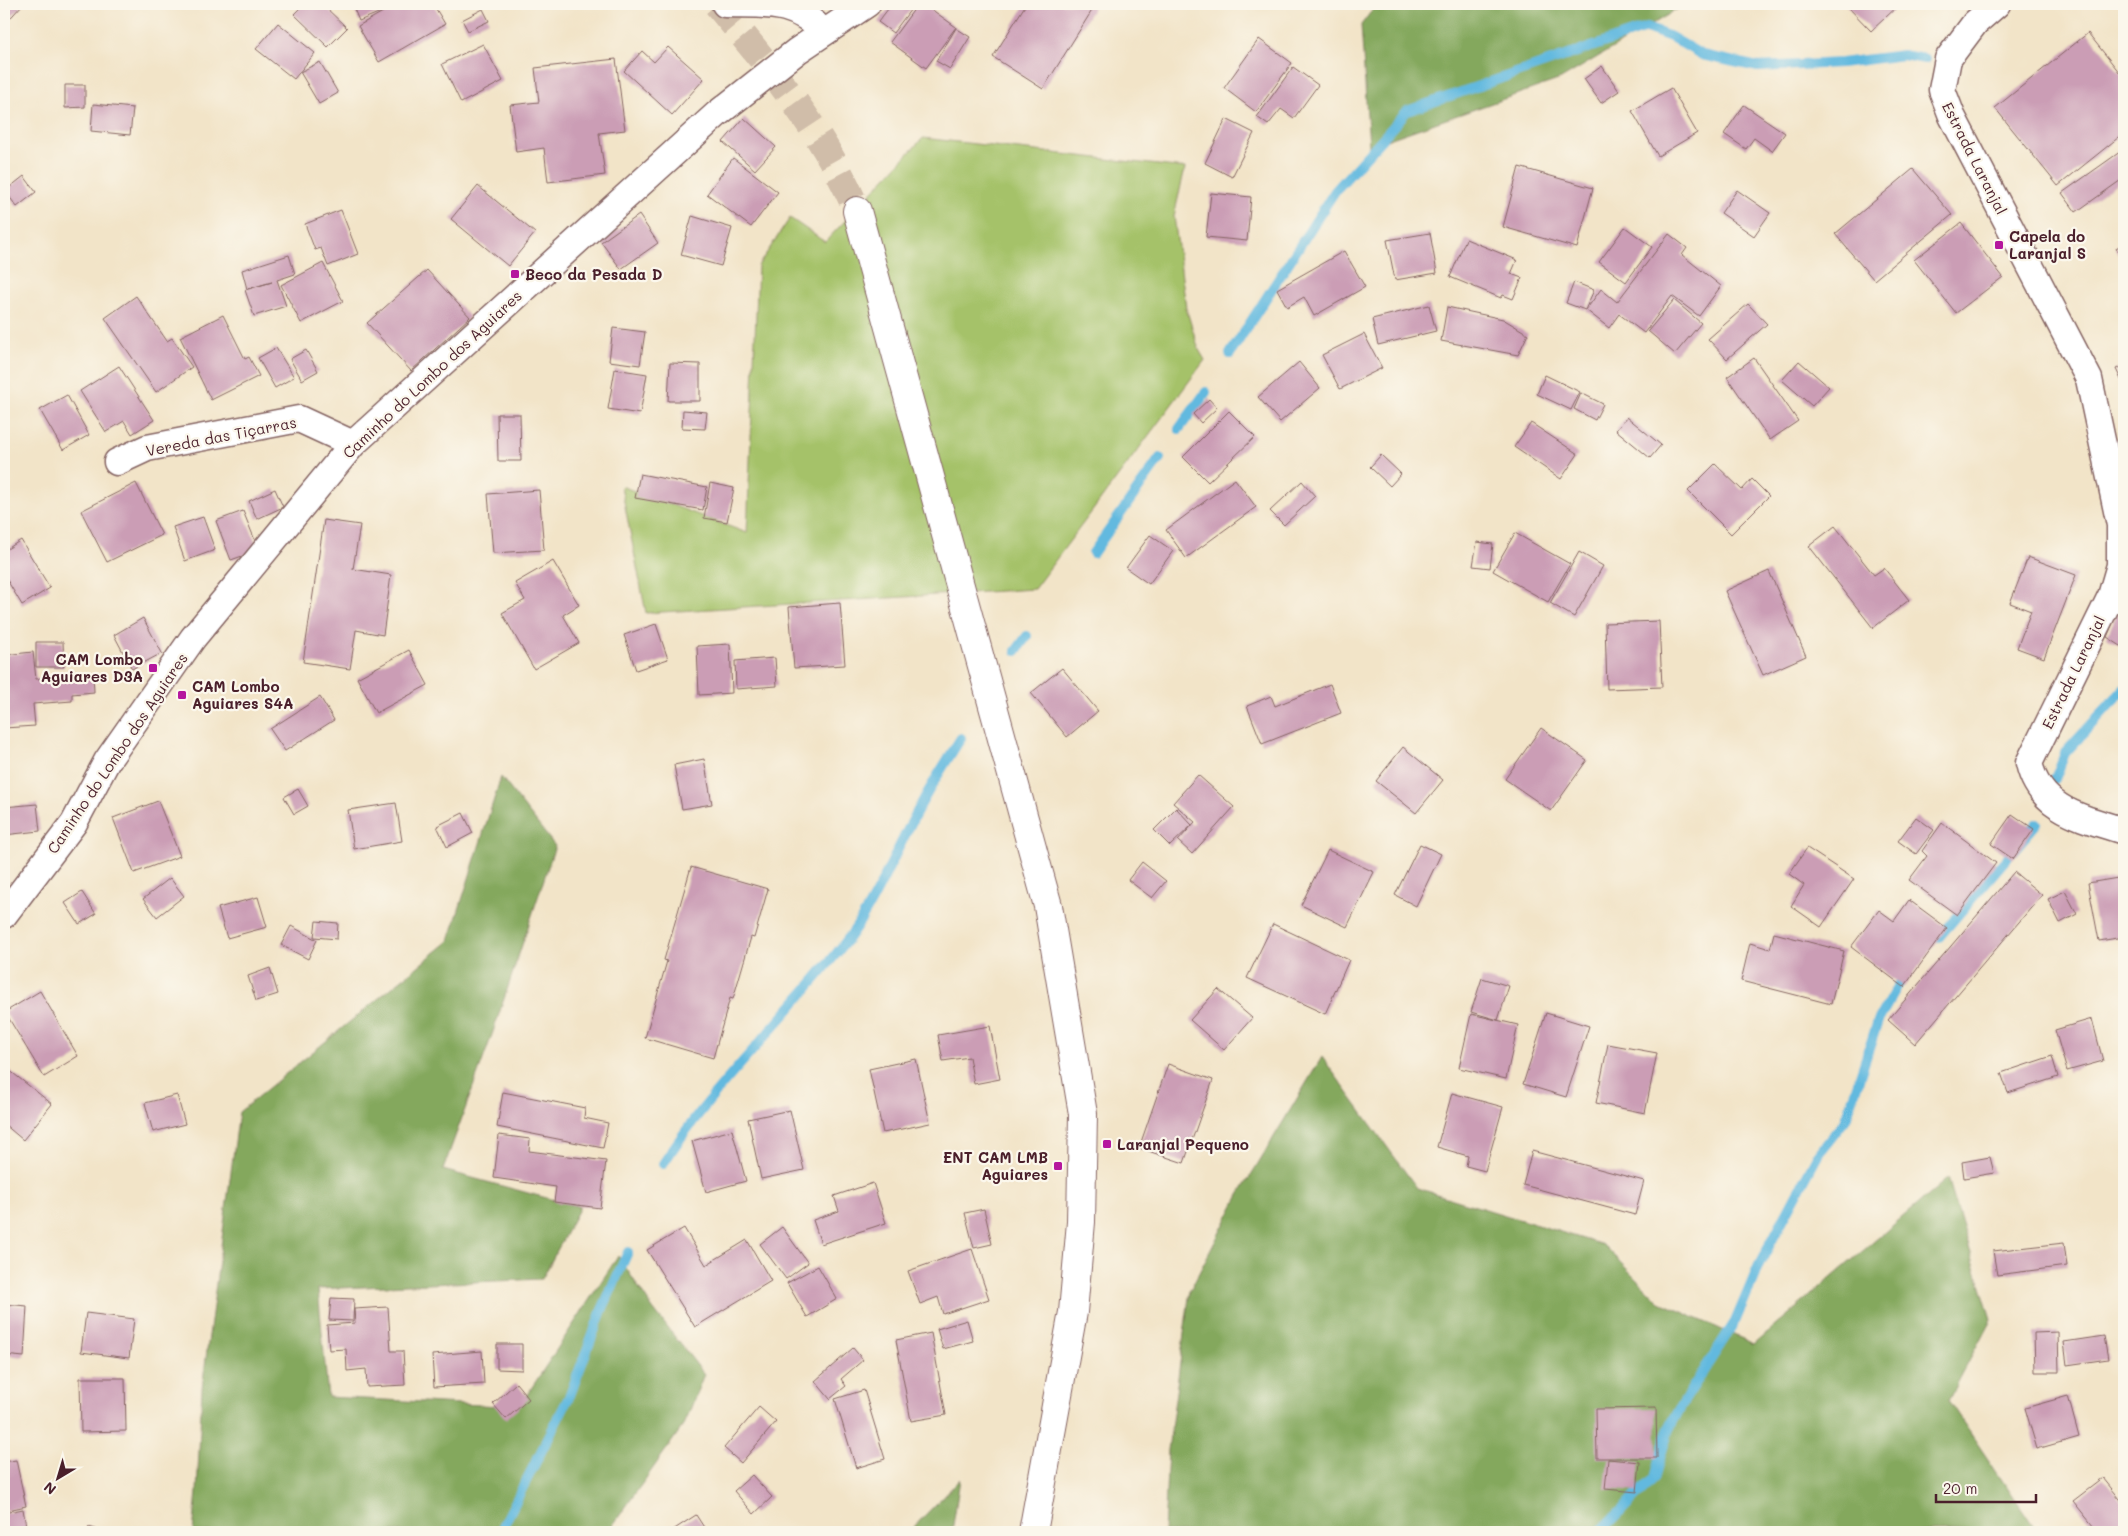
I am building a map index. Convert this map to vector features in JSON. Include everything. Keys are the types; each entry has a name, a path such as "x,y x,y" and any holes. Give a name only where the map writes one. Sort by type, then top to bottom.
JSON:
{"main road":[{"path":"857,211 1048,906 1077,1069 1083,1114 1084,1154 1080,1255 1073,1312 1033,1532"}],"street":[{"path":"725,4 789,7 801,11 812,19 823,32"},
{"name":"Caminho do Lombo dos Aguiares","path":"4,915 74,823 108,761 193,638 353,444 717,114 823,32 867,4"},
{"name":"Estrada Laranjal","path":"1997,4 1975,23 1948,59 1942,90 1952,116 2089,379 2120,525 2120,565 2111,596 2029,763 2033,779 2053,802 2072,814 2124,831"},
{"name":"Vereda das Tiçarras","path":"117,462 147,448 299,418 353,444"}],"green space":[{"path":"1377,4 1686,4 1561,79 1369,146 1361,25"},
{"path":"923,138 1185,168 1174,216 1186,308 1199,350 1205,360 1034,589 646,613 621,486 747,533 758,266 790,218 825,242"},
{"path":"501,777 555,846 493,1032 443,1170 580,1207 542,1279 318,1289 328,1397 519,1407 618,1256 653,1309 704,1374 685,1423 608,1532 193,1532 202,1388 239,1112 449,941"},
{"path":"1322,1057 1417,1188 1603,1245 1660,1302 1754,1344 1948,1178 1991,1319 1948,1400 2037,1532 1164,1532 1168,1450 1190,1290 1239,1195"},
{"path":"960,1479 952,1532 909,1532"}],"building":[{"path":"4,4 23,4 4,25"},
{"path":"304,4 322,4 347,28 328,47 294,14"},
{"path":"352,4 381,4 383,11 359,21"},
{"path":"397,4 433,4 445,24 379,62 358,26"},
{"path":"892,4 904,4 911,9 893,33 878,22"},
{"path":"918,4 924,4 956,27 926,68 890,42"},
{"path":"1026,4 1096,4 1043,89 993,57"},
{"path":"1845,4 1900,4 1871,31"},
{"path":"483,9 489,21 468,31 462,20"},
{"path":"278,23 315,53 294,79 256,49"},
{"path":"956,28 970,37 950,69 936,61"},
{"path":"2088,33 2124,78 2124,133 2058,186 1995,108"},
{"path":"1259,39 1292,63 1256,112 1224,88"},
{"path":"483,44 503,81 461,103 442,64"},
{"path":"668,47 704,79 672,115 624,71 642,51 654,62"},
{"path":"616,59 625,130 599,133 605,175 548,182 544,148 516,152 510,105 539,102 535,68"},
{"path":"320,62 338,93 319,104 300,72"},
{"path":"1602,66 1619,91 1601,103 1584,79"},
{"path":"1293,67 1318,85 1294,118 1281,109 1268,125 1257,117"},
{"path":"65,85 85,85 85,107 65,108"},
{"path":"1671,88 1697,133 1658,156 1632,111"},
{"path":"93,104 133,108 130,135 91,131"},
{"path":"1744,105 1785,133 1772,151 1754,138 1746,149 1724,134"},
{"path":"744,118 776,147 755,170 723,142"},
{"path":"1226,119 1254,133 1232,177 1205,163"},
{"path":"2124,149 2124,178 2076,212 2062,193"},
{"path":"733,158 778,192 751,227 707,194"},
{"path":"1519,167 1593,188 1577,248 1503,227"},
{"path":"1913,169 1952,215 1874,280 1835,234"},
{"path":"24,176 36,192 17,207 5,191"},
{"path":"478,186 535,233 508,266 451,219"},
{"path":"1737,190 1770,213 1754,236 1721,213"},
{"path":"1211,193 1251,197 1247,241 1206,237"},
{"path":"341,210 358,254 328,266 321,248 315,250 305,224"},
{"path":"639,215 658,243 621,269 601,242"},
{"path":"692,216 732,228 721,266 681,255"},
{"path":"1961,223 2003,277 1956,313 1914,260"},
{"path":"1625,227 1652,247 1626,282 1599,262"},
{"path":"1430,233 1437,273 1395,280 1387,240"},
{"path":"1669,234 1687,248 1682,255 1721,286 1699,316 1672,296 1644,333 1619,314 1609,328 1586,310 1601,289 1617,302"},
{"path":"1466,239 1517,260 1511,274 1522,278 1513,299 1503,295 1501,298 1450,277"},
{"path":"2124,243 2124,262 2116,248"},
{"path":"1344,251 1365,287 1314,316 1304,297 1287,307 1277,289"},
{"path":"289,255 295,274 277,280 286,306 254,316 245,290 272,282 247,289 242,270"},
{"path":"323,263 343,301 301,323 281,285"},
{"path":"427,270 470,317 411,371 367,323"},
{"path":"1574,282 1594,290 1585,310 1566,303"},
{"path":"136,296 167,341 172,338 192,367 156,392 105,318"},
{"path":"1674,300 1701,323 1675,354 1648,331"},
{"path":"1748,304 1767,324 1727,359 1708,339"},
{"path":"1429,305 1436,331 1378,345 1372,319"},
{"path":"1447,307 1503,319 1528,334 1518,355 1441,341"},
{"path":"223,315 245,359 249,357 259,376 211,400 180,337"},
{"path":"613,328 645,332 640,365 609,361"},
{"path":"1364,334 1382,368 1340,389 1322,355"},
{"path":"276,348 294,377 275,388 258,358"},
{"path":"306,350 318,371 302,380 290,359"},
{"path":"1754,358 1798,421 1770,440 1727,377"},
{"path":"1799,361 1829,387 1812,406 1782,380"},
{"path":"1299,362 1320,388 1280,422 1258,397"},
{"path":"670,363 700,364 700,401 668,401"},
{"path":"2124,365 2124,386 2116,369"},
{"path":"119,366 154,420 132,434 124,421 106,432 80,391"},
{"path":"615,369 647,374 640,414 608,409"},
{"path":"1545,375 1580,392 1571,410 1537,394"},
{"path":"1581,393 1603,404 1595,420 1574,409"},
{"path":"67,395 89,435 63,450 40,410"},
{"path":"1209,399 1217,408 1201,423 1193,414"},
{"path":"683,410 707,412 705,429 682,428"},
{"path":"1229,411 1255,437 1208,482 1183,457"},
{"path":"497,414 520,414 521,461 498,461"},
{"path":"1627,417 1661,445 1650,458 1616,430"},
{"path":"1531,423 1578,454 1561,479 1514,447"},
{"path":"1381,455 1401,474 1390,486 1370,467"},
{"path":"1715,464 1742,490 1752,479 1769,496 1731,534 1688,491"},
{"path":"640,474 707,487 703,510 635,498"},
{"path":"1235,479 1256,507 1186,558 1166,530"},
{"path":"1302,481 1315,496 1284,525 1270,511"},
{"path":"136,483 162,535 107,562 81,511"},
{"path":"710,483 734,488 727,522 704,518"},
{"path":"275,489 283,507 257,519 249,501"},
{"path":"539,490 544,550 493,553 488,494"},
{"path":"243,511 259,550 231,560 216,521"},
{"path":"203,517 215,550 185,561 173,527"},
{"path":"324,520 360,525 353,569 391,575 383,635 356,630 350,669 303,662"},
{"path":"1835,526 1874,575 1884,568 1909,600 1873,628 1809,546"},
{"path":"1515,533 1570,564 1548,602 1493,571"},
{"path":"1150,535 1173,551 1149,584 1126,568"},
{"path":"21,540 50,588 22,605 4,575 4,551"},
{"path":"1477,542 1493,544 1490,568 1473,566"},
{"path":"1579,552 1603,566 1574,617 1550,603"},
{"path":"2028,557 2076,575 2044,658 2017,648 2031,611 2010,603"},
{"path":"553,561 579,605 563,615 579,643 534,669 502,613 525,600 515,583"},
{"path":"1769,571 1806,656 1763,675 1725,591"},
{"path":"2124,596 2124,648 2107,637"},
{"path":"840,603 845,665 794,668 789,607"},
{"path":"143,618 162,653 132,669 114,635"},
{"path":"1659,621 1662,687 1607,689 1605,623"},
{"path":"656,624 668,659 636,670 624,635"},
{"path":"36,642 63,642 64,667 36,667"},
{"path":"730,644 732,693 699,695 697,646"},
{"path":"409,650 428,685 376,713 357,678"},
{"path":"33,652 36,679 93,675 94,692 72,694 72,701 33,704 35,726 4,728 4,655"},
{"path":"775,658 777,686 736,689 735,661"},
{"path":"1062,668 1098,711 1067,737 1031,693"},
{"path":"1330,684 1341,713 1262,744 1247,706 1271,696 1275,706"},
{"path":"320,697 334,720 285,751 270,729"},
{"path":"1541,728 1587,760 1551,811 1505,779"},
{"path":"1403,747 1443,780 1416,813 1376,781"},
{"path":"704,759 712,804 682,809 674,765"},
{"path":"1198,775 1234,807 1192,854 1178,841 1195,822 1173,803"},
{"path":"298,789 308,806 294,814 284,797"},
{"path":"158,801 180,856 134,873 113,818"},
{"path":"396,803 402,841 354,849 348,810"},
{"path":"37,804 40,831 4,835 4,807"},
{"path":"1176,808 1192,825 1170,846 1154,830"},
{"path":"463,813 473,833 447,847 437,826"},
{"path":"2012,814 2034,829 2013,859 1991,844"},
{"path":"1916,817 1934,830 1916,854 1898,841"},
{"path":"1942,823 1996,863 1957,915 1909,880 1927,856 1922,851"},
{"path":"1420,844 1441,854 1416,906 1395,895"},
{"path":"1807,848 1854,879 1821,927 1791,906 1804,885 1789,874"},
{"path":"1328,850 1374,872 1347,927 1301,905"},
{"path":"1142,862 1166,881 1152,898 1128,880"},
{"path":"691,867 768,889 754,938 751,937 733,999 730,998 713,1058 645,1038 667,961 664,960"},
{"path":"2014,872 2042,895 1915,1044 1888,1020"},
{"path":"2124,877 2124,937 2099,941 2088,883"},
{"path":"170,878 184,896 157,917 143,899"},
{"path":"2065,891 2077,914 2060,923 2048,899"},
{"path":"82,892 96,914 79,924 65,903"},
{"path":"258,897 267,927 227,938 218,908"},
{"path":"1909,900 1947,928 1904,987 1851,947 1879,910 1894,921"},
{"path":"316,921 338,923 337,939 314,937"},
{"path":"1273,924 1349,960 1325,1014 1247,978"},
{"path":"291,926 317,940 308,959 281,945"},
{"path":"1774,933 1844,951 1831,1004 1741,981 1750,943 1770,949"},
{"path":"270,968 278,994 256,1001 248,976"},
{"path":"1482,978 1509,986 1498,1020 1471,1012"},
{"path":"1218,989 1252,1018 1224,1050 1190,1020"},
{"path":"40,991 78,1056 44,1077 5,1012"},
{"path":"1546,1013 1589,1026 1566,1097 1523,1084"},
{"path":"1471,1014 1518,1025 1506,1079 1459,1068"},
{"path":"2092,1019 2103,1061 2067,1071 2055,1030"},
{"path":"990,1026 1000,1079 974,1084 969,1057 943,1061 938,1035"},
{"path":"1608,1044 1657,1053 1645,1113 1596,1103"},
{"path":"2052,1056 2058,1077 2008,1093 2001,1073"},
{"path":"916,1059 930,1123 883,1133 869,1069"},
{"path":"1168,1064 1213,1080 1184,1163 1139,1148"},
{"path":"4,1066 52,1104 23,1140 4,1124"},
{"path":"503,1092 585,1108 584,1118 608,1123 603,1148 497,1127"},
{"path":"1452,1093 1503,1107 1485,1171 1466,1166 1468,1156 1437,1147"},
{"path":"177,1095 185,1124 153,1132 145,1103"},
{"path":"790,1110 804,1170 761,1179 748,1119"},
{"path":"732,1130 746,1181 706,1192 692,1141"},
{"path":"499,1135 530,1139 529,1151 606,1161 600,1208 554,1202 556,1187 494,1178"},
{"path":"1532,1151 1644,1181 1635,1215 1523,1185"},
{"path":"1990,1157 1994,1173 1964,1178 1962,1162"},
{"path":"873,1183 886,1223 821,1244 813,1220 839,1211 834,1196"},
{"path":"984,1209 992,1244 974,1248 965,1213"},
{"path":"782,1227 808,1263 786,1279 760,1244"},
{"path":"684,1228 706,1265 747,1240 771,1281 695,1327 647,1250"},
{"path":"2064,1243 2067,1266 1997,1275 1993,1251"},
{"path":"972,1249 989,1299 943,1314 938,1297 920,1304 908,1271"},
{"path":"818,1266 837,1299 807,1317 787,1283"},
{"path":"331,1298 354,1299 353,1321 329,1320"},
{"path":"4,1304 27,1306 24,1357 4,1355"},
{"path":"388,1307 391,1351 403,1351 405,1385 367,1387 366,1369 347,1371 346,1349 329,1350 327,1325 355,1323 354,1309"},
{"path":"86,1313 134,1319 129,1358 81,1352"},
{"path":"967,1320 973,1341 943,1349 937,1329"},
{"path":"2058,1332 2059,1372 2035,1372 2034,1333"},
{"path":"931,1333 946,1415 911,1421 896,1340"},
{"path":"2104,1336 2108,1359 2067,1365 2064,1342"},
{"path":"497,1344 522,1344 522,1370 497,1369"},
{"path":"853,1348 863,1360 841,1379 846,1386 830,1399 815,1381"},
{"path":"482,1351 484,1384 434,1387 432,1355"},
{"path":"80,1378 125,1378 126,1431 81,1432"},
{"path":"516,1383 529,1399 506,1419 493,1404"},
{"path":"864,1390 885,1459 856,1468 835,1399"},
{"path":"2068,1396 2079,1437 2037,1449 2025,1408"},
{"path":"759,1407 776,1422 741,1463 724,1448"},
{"path":"1656,1408 1657,1458 1597,1458 1596,1409"},
{"path":"1608,1459 1640,1462 1637,1492 1605,1489"},
{"path":"16,1460 26,1506 4,1511 4,1462"},
{"path":"752,1475 772,1497 754,1514 734,1491"},
{"path":"2103,1478 2124,1504 2124,1532 2098,1532 2073,1501"},
{"path":"23,1509 27,1532 4,1532 4,1513"},
{"path":"696,1515 707,1532 670,1532"},
{"path":"89,1527 105,1532 87,1532"}],"waterway":[{"path":"1230,354 1335,191 1407,111 1646,28 1671,37 1702,55 1758,67 1841,63 1903,55 1925,59"},
{"path":"1179,429 1206,392"},
{"path":"1093,553 1160,458"},
{"path":"1016,651 1027,636"},
{"path":"2055,779 2065,753 2124,689"},
{"path":"663,1164 706,1104 850,936 878,890 923,801 961,738"},
{"path":"1939,937 2037,823"},
{"path":"1600,1532 1654,1478 1668,1431 1684,1401 1735,1322 1759,1265 1817,1156 1846,1119 1878,1021 1898,985 1907,974"},
{"path":"500,1532 570,1395 602,1310 628,1252"}],"tunnel":[{"path":"717,4 757,52 813,128 844,182 857,211"}],"place":[{"name":"Capela do Laranjal S","path":"1999,245"},
{"name":"Beco da Pesada D","path":"515,274"},
{"name":"CAM Lombo Aguiares D3A","path":"153,668"},
{"name":"CAM Lombo Aguiares S4A","path":"182,695"},
{"name":"Laranjal Pequeno","path":"1107,1144"},
{"name":"ENT CAM LMB Aguiares","path":"1058,1166"}]}
